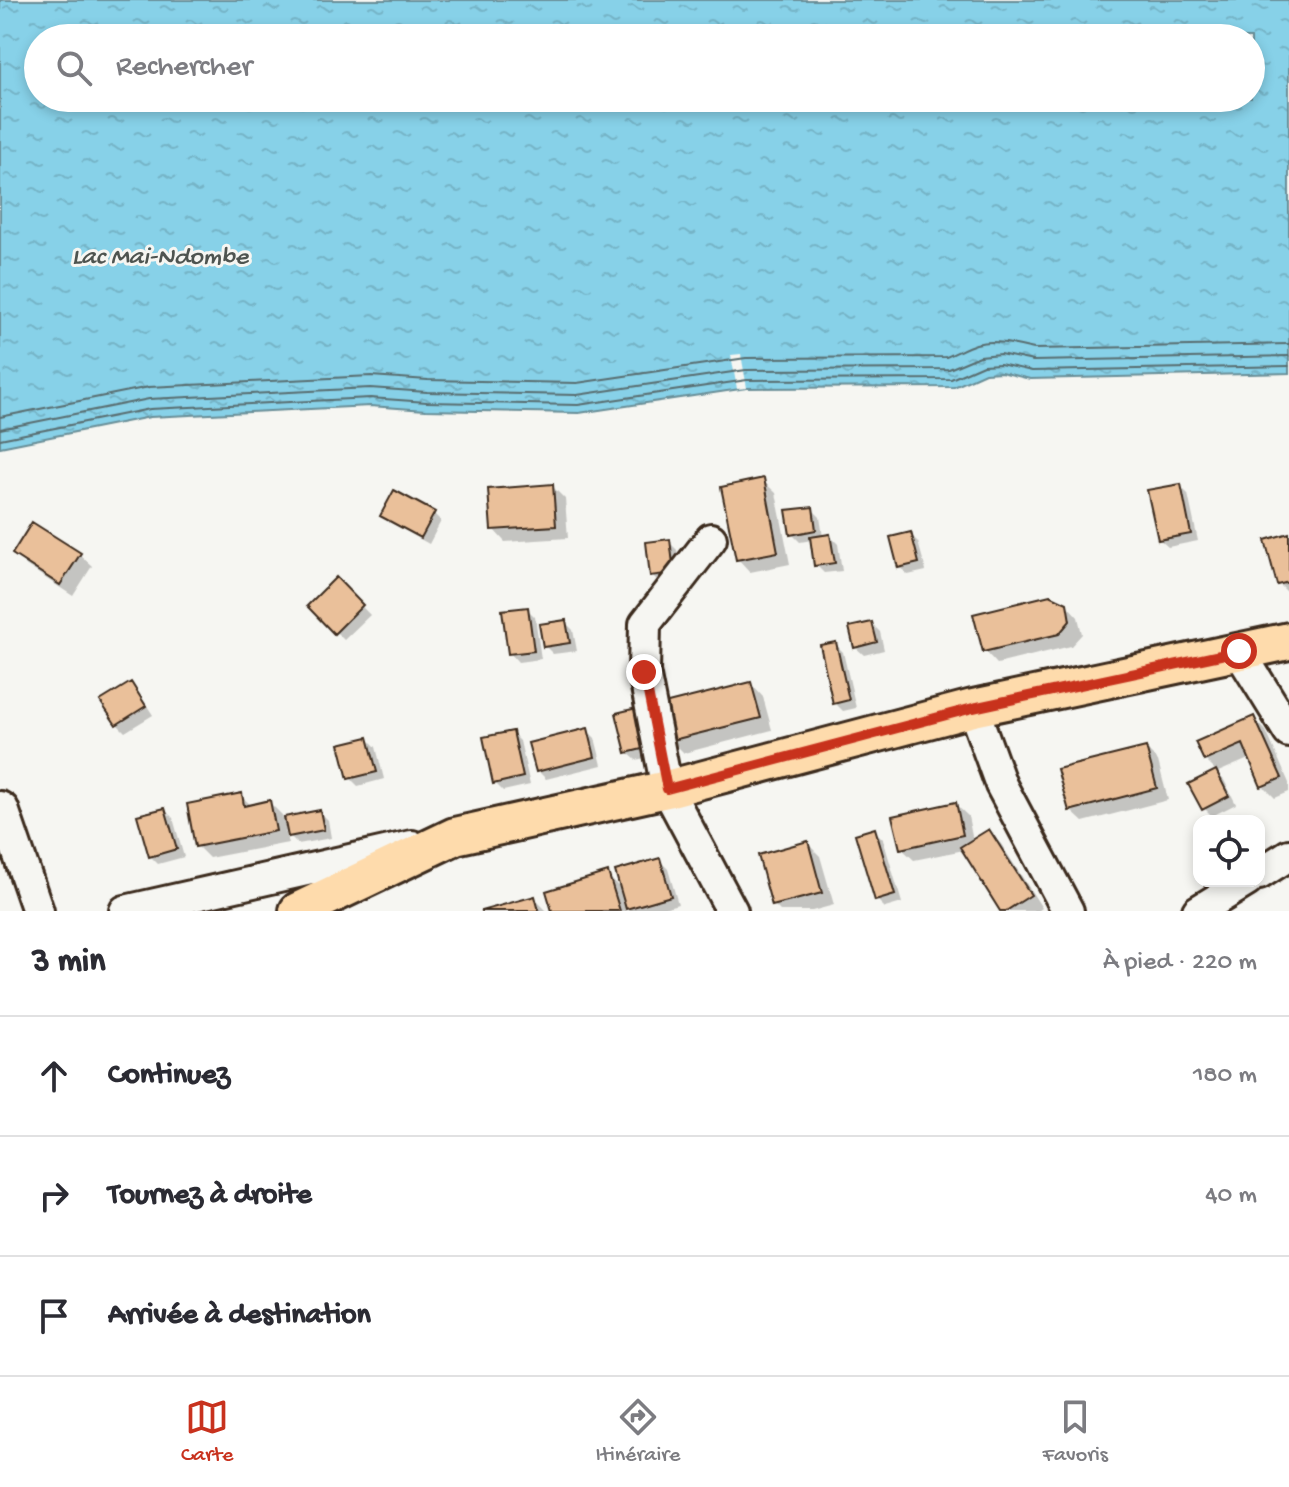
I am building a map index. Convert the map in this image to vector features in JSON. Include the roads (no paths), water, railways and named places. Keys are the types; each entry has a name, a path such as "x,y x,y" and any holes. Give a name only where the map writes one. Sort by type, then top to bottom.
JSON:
{"main road":[{"path":"299,911 455,836 667,789 973,708 1289,641"}],"street":[{"path":"711,539 645,624 644,672 667,789 732,911"},
{"path":"1239,651 1289,732"},
{"path":"973,708 1001,785 1068,911"},
{"path":"1,803 38,911"},
{"path":"125,911 455,836"},
{"path":"1265,870 1289,855"},
{"path":"1198,911 1237,887"}],"water":[{"name":"Lac Mai-Ndombe","path":"0,0 1289,0 1289,373 1030,379 1001,372 985,373 954,387 747,388 579,413 370,406 150,417 0,447"}]}
